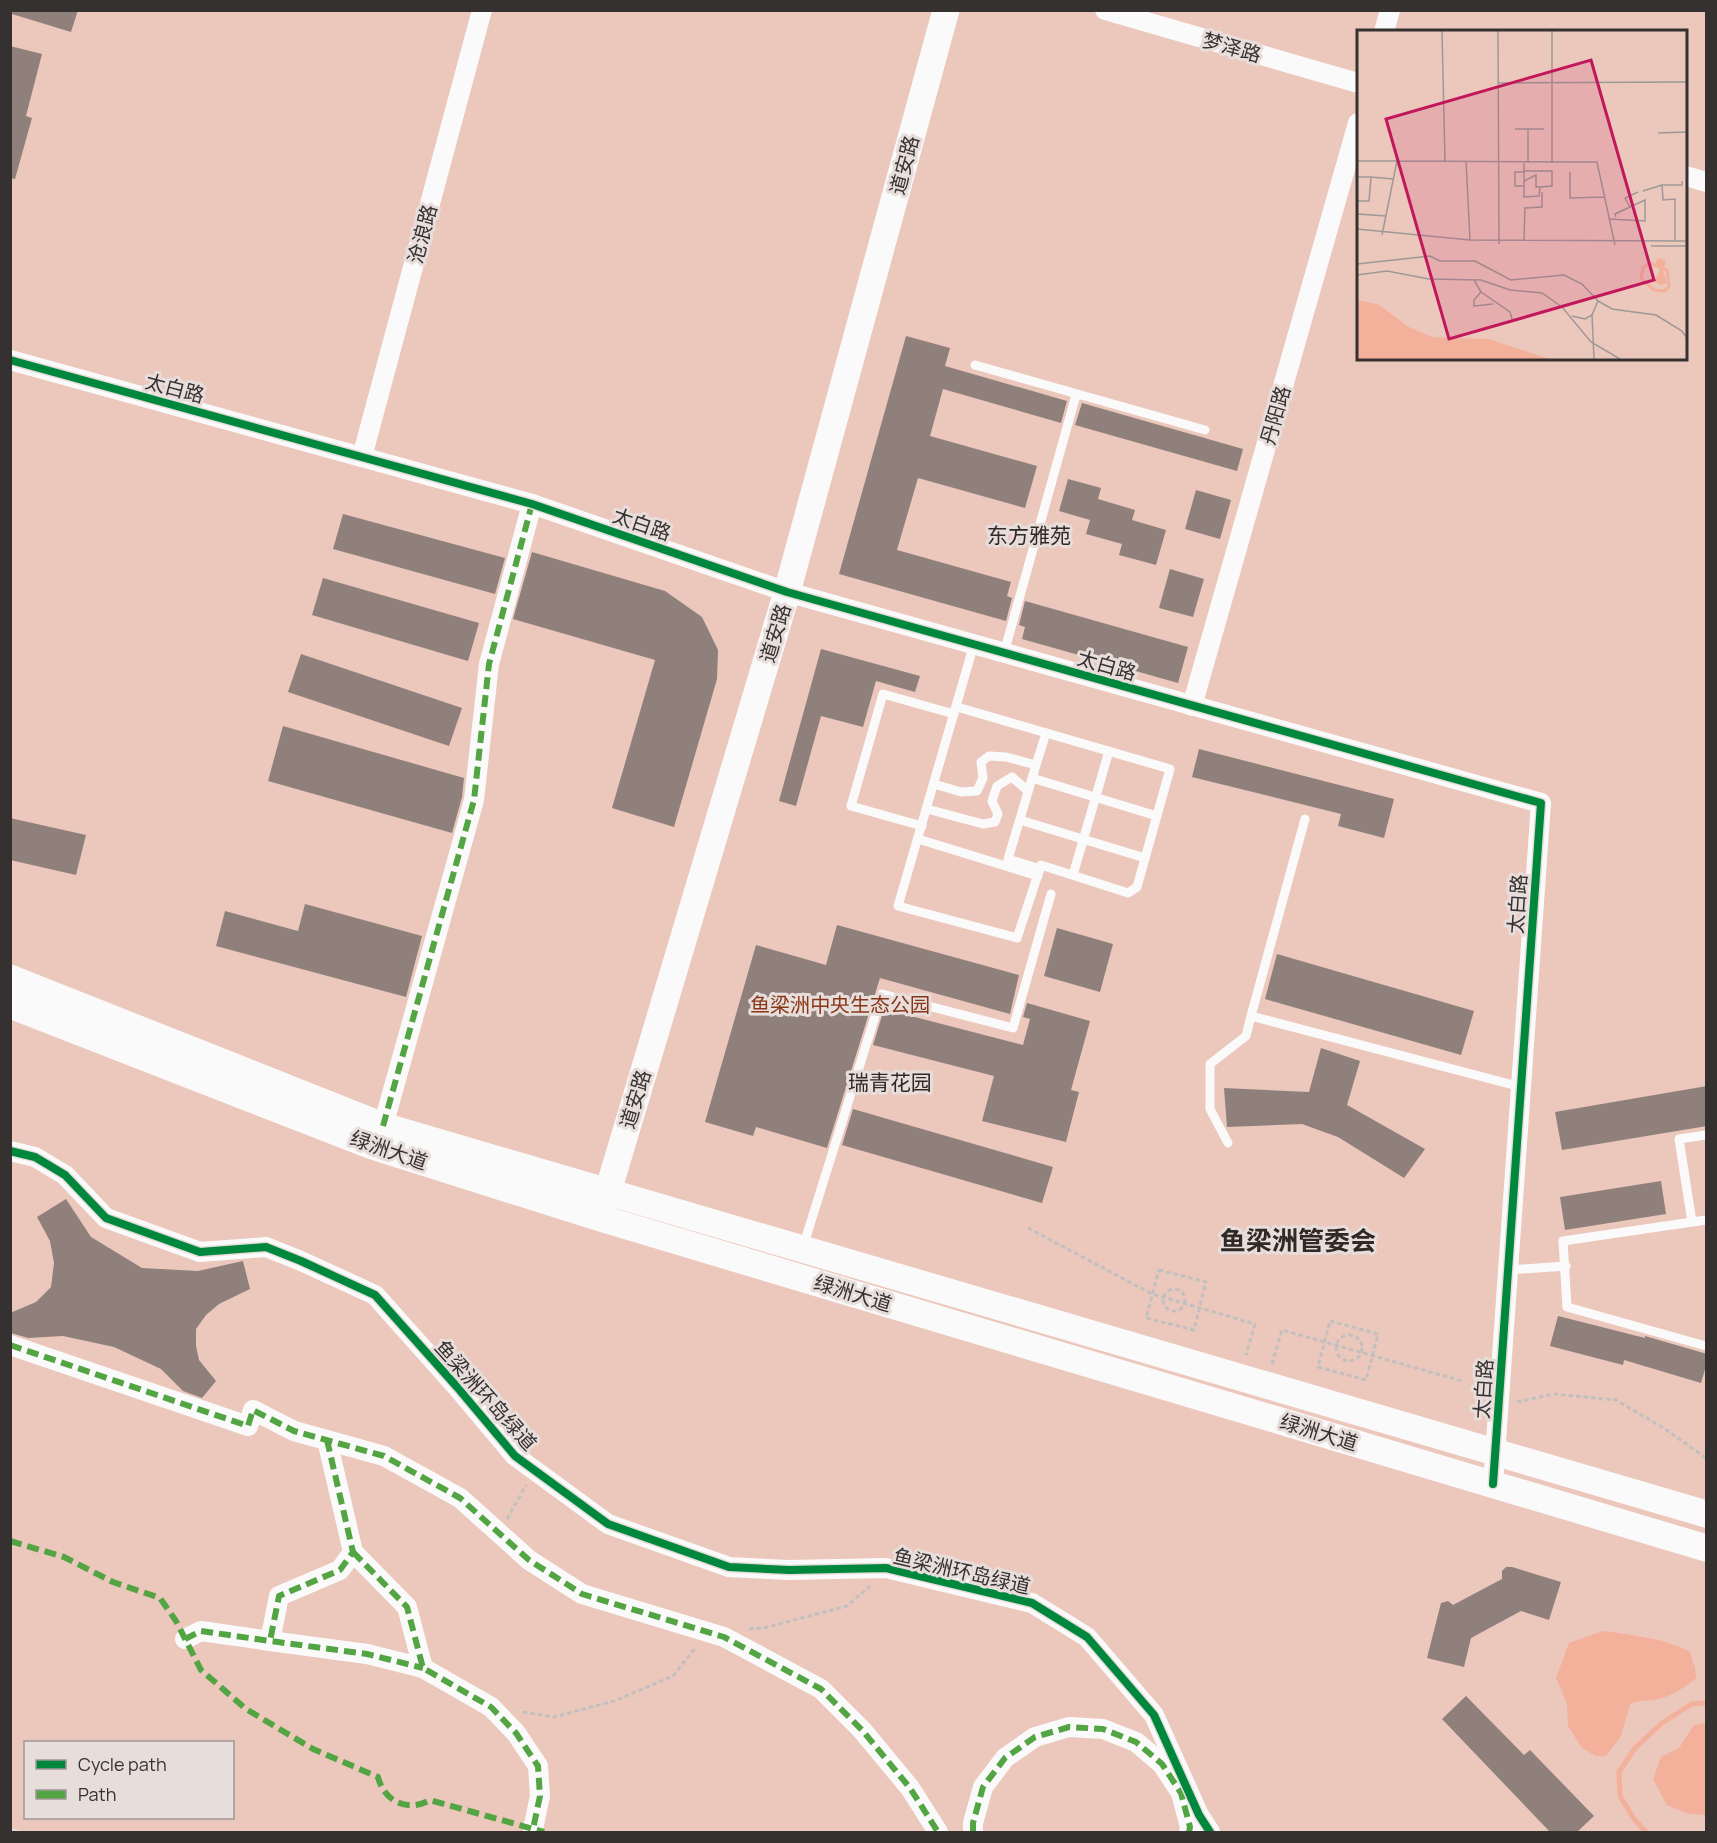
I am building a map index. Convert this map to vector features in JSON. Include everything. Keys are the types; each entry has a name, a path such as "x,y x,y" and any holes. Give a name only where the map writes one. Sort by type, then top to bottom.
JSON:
{"main road":[{"name":"道安路","path":"604,1205 787,592 946,10"},
{"name":"绿洲大道","path":"10,978 383,1126 604,1205 1493,1484 1707,1548"},
{"name":"绿洲大道","path":"10,1005 372,1146 604,1205 802,1249 1707,1514"}],"street":[{"name":"沧浪路","path":"362,457 482,10"},
{"name":"梦泽路","path":"1105,10 1357,82"},
{"path":"1385,30 1390,10"},
{"name":"丹阳路","path":"1192,706 1357,130"},
{"path":"1687,176 1707,182"},
{"name":"太白路","path":"10,360 532,504 787,592 1541,803 1493,1484"},
{"path":"383,1126 474,800 489,664 532,504"},
{"name":"鱼梁洲环岛绿道","path":"10,1151 35,1157 65,1175 106,1218 200,1252 266,1247 375,1295 515,1456 608,1524 729,1568 789,1570 885,1568 1032,1603 1087,1637 1154,1715 1199,1815 1210,1833"},
{"path":"10,1345 248,1426 253,1410 294,1431 384,1456 460,1498 529,1560 582,1594 724,1637 820,1689 862,1730 910,1788 938,1833"},
{"path":"327,1440 353,1552 406,1606 423,1668"},
{"path":"270,1641 279,1596 340,1570 353,1552"},
{"path":"185,1639 201,1631 366,1654 423,1668 491,1707 516,1733 538,1766 540,1796 533,1829"},
{"path":"973,1833 973,1823 983,1787 1005,1758 1035,1737 1069,1728 1103,1730 1136,1742 1162,1764 1181,1793 1190,1827 1189,1833"}],"lane":[{"path":"975,365 1205,430"},
{"path":"1004,652 1076,395"},
{"path":"922,826 851,806 883,694 956,711 1046,733 1170,769 1137,887 1128,893 1041,865 1017,938 898,906 922,826 934,784 956,711 974,644"},
{"path":"1039,872 1008,859 1046,733"},
{"path":"1073,875 1109,751"},
{"path":"934,784 961,792 977,791 983,778 981,762 989,756 1006,757 1036,765"},
{"path":"927,808 982,824 995,822 998,814 992,801 997,786 1012,777 1028,791"},
{"path":"1032,778 1157,816"},
{"path":"1020,819 1145,858"},
{"path":"1228,1143 1210,1109 1210,1064 1246,1036 1305,819"},
{"path":"918,839 1039,872"},
{"path":"802,1249 882,994 1013,1028 1051,894"},
{"path":"1251,1016 1521,1087"},
{"path":"1692,1222 1679,1139 1707,1135"},
{"path":"1707,1220 1563,1241 1567,1307 1707,1346"},
{"path":"1508,1270 1566,1266"}],"path":[{"path":"1028,1228 1152,1294 1255,1324 1239,1377"},
{"path":"1159,1270 1206,1282 1194,1330 1146,1318 1152,1294 1159,1270"},
{"path":"1178,1289 1183,1293 1185,1304 1180,1309 1170,1310 1164,1305 1164,1298 1170,1290 1178,1289"},
{"path":"1330,1321 1378,1335 1366,1380 1318,1367 1324,1342 1330,1321"},
{"path":"1266,1385 1282,1330 1462,1381"},
{"path":"1352,1336 1361,1344 1361,1352 1356,1359 1347,1361 1337,1354 1336,1345 1341,1338 1352,1336"},
{"path":"1498,1406 1554,1394 1616,1400 1665,1429 1707,1458"},
{"path":"499,1533 534,1470"},
{"path":"742,1630 764,1628 847,1606 866,1591 885,1568"},
{"path":"491,1707 554,1717 614,1701 673,1676 708,1632"}],"green space":[{"name":"鱼梁洲中央生态公园","path":"10,11 1706,11 1706,1832 25,1832 11,1828"}],"shaded area":[{"path":"1603,1631 1658,1640 1689,1651 1696,1678 1665,1697 1630,1704 1621,1736 1606,1756 1596,1756 1582,1748 1568,1726 1567,1704 1556,1678 1569,1643"},
{"path":"1706,1723 1706,1815 1689,1814 1667,1805 1653,1779 1661,1757 1679,1748 1694,1725"}],"building":[{"path":"13,10 78,10 71,32 12,14"},
{"path":"10,46 42,54 26,116 32,118 15,179 10,178"},
{"path":"906,336 950,348 945,366 1067,401 1061,423 943,389 930,436 1037,466 1025,508 918,478 897,550 1011,582 1007,596 1012,598 1006,621 839,574"},
{"path":"1082,403 1243,449 1237,471 1075,425"},
{"path":"1068,479 1101,488 1098,499 1135,510 1132,520 1166,530 1156,565 1119,555 1122,544 1086,534 1090,520 1059,511"},
{"path":"1196,490 1231,500 1220,539 1185,529"},
{"path":"343,514 505,558 495,594 333,549"},
{"path":"532,552 665,591 702,617 718,650 717,679 674,827 612,808 655,660 513,619"},
{"path":"1170,569 1204,579 1193,617 1159,608"},
{"path":"323,578 479,623 468,661 312,615"},
{"path":"1025,601 1188,647 1178,683 1022,639 1025,627 1019,625"},
{"path":"821,649 920,676 915,692 876,681 863,727 821,716 796,806 779,801"},
{"path":"301,654 462,708 449,746 288,692"},
{"path":"283,726 464,778 462,797 452,833 268,781"},
{"path":"1199,749 1394,799 1384,838 1338,826 1341,814 1192,777"},
{"path":"10,818 86,835 76,875 10,860"},
{"path":"305,904 422,936 406,997 216,946 225,911 298,931"},
{"path":"837,925 1019,975 1010,1014 880,978 827,1148 756,1127 753,1136 705,1122 756,945 826,965"},
{"path":"1057,928 1113,944 1100,992 1044,976"},
{"path":"1277,954 1474,1011 1461,1055 1265,999"},
{"path":"1027,1003 1090,1021 1071,1090 1079,1092 1066,1142 982,1121 994,1076 873,1045 884,1009 1023,1045 1030,1019 1023,1017"},
{"name":"鱼梁洲管委会","path":"1321,1048 1360,1061 1347,1105 1425,1149 1404,1178 1338,1137 1302,1124 1227,1127 1224,1088 1309,1092"},
{"path":"1707,1086 1707,1126 1562,1150 1555,1112"},
{"path":"853,1109 1053,1167 1042,1203 842,1145"},
{"path":"1661,1181 1666,1214 1565,1230 1560,1197"},
{"path":"66,1199 91,1237 142,1268 198,1271 243,1261 250,1289 219,1304 206,1315 196,1329 199,1360 216,1381 202,1398 183,1391 161,1369 114,1347 63,1336 28,1338 11,1333 10,1313 36,1302 51,1287 54,1263 50,1241 37,1217"},
{"path":"1558,1316 1645,1338 1645,1336 1707,1354 1707,1363 1701,1383 1624,1360 1623,1365 1550,1346"},
{"path":"1506,1567 1561,1582 1549,1620 1521,1611 1471,1638 1464,1667 1427,1658 1441,1603 1448,1601 1453,1605 1502,1579 1502,1571"},
{"path":"1466,1696 1524,1755 1530,1750 1594,1816 1576,1833 1551,1833 1442,1719"}],"waterway":[{"path":"1646,1832 1634,1819 1620,1796 1619,1772 1635,1748 1662,1723 1692,1704 1706,1703"}],"marked path":[{"path":"383,1126 474,800 489,664 532,504"},
{"path":"10,1345 248,1426 253,1410 294,1431 384,1456 460,1498 529,1560 582,1594 724,1637 821,1689 862,1730 910,1788 938,1832"},
{"path":"327,1440 353,1552 340,1570 279,1596 270,1641 367,1654 423,1668"},
{"path":"10,1541 64,1557 113,1582 160,1598 176,1621 201,1670 246,1709 313,1749 378,1777 385,1793 398,1802 413,1805 430,1800 544,1832"},
{"path":"353,1552 407,1607 423,1668 491,1707 516,1733 538,1766 540,1796 533,1829"},
{"path":"185,1639 201,1631 270,1641"},
{"path":"973,1832 973,1823 983,1787 1005,1758 1035,1737 1069,1727 1103,1729 1136,1742 1162,1764 1181,1793 1190,1827 1189,1832"}],"cycle path":[{"path":"10,360 532,504 787,592 1541,803 1493,1484"},
{"path":"10,1151 35,1157 65,1175 106,1218 200,1252 266,1247 375,1295 515,1456 608,1524 729,1567 789,1570 886,1568 1032,1603 1087,1637 1154,1715 1199,1815 1210,1832"}],"district":[{"name":"东方雅苑","path":"1029,535"},
{"name":"瑞青花园","path":"890,1082"},
{"name":"鱼梁洲管委会","path":"1298,1240"}]}
